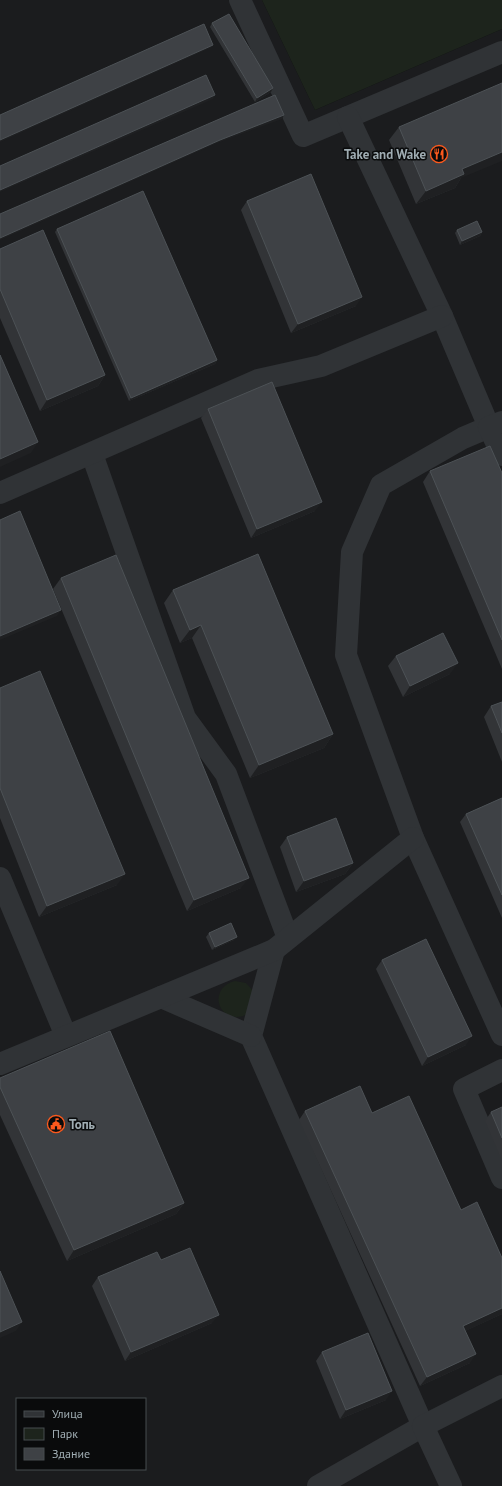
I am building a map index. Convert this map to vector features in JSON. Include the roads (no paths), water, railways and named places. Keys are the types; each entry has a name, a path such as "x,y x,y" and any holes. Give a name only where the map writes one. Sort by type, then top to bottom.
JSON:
{"lane":[{"path":"240,0 303,136 502,52"},
{"path":"348,117 442,316 496,424 502,455"},
{"path":"0,493 258,380 322,366 442,316"},
{"path":"496,424 462,438 381,485 352,552 346,655 413,838 502,1035"},
{"path":"92,454 185,718 226,774 281,944 251,1036 451,1486"},
{"path":"0,1064 161,997 281,944 413,838"},
{"path":"0,878 66,1036"},
{"path":"161,997 251,1036"},
{"path":"502,1070 464,1089 502,1178"},
{"path":"318,1486 424,1426 502,1386"}],"place":[{"name":"Take and Wake","path":"439,154"},
{"name":"Топь","path":"56,1124"}]}
